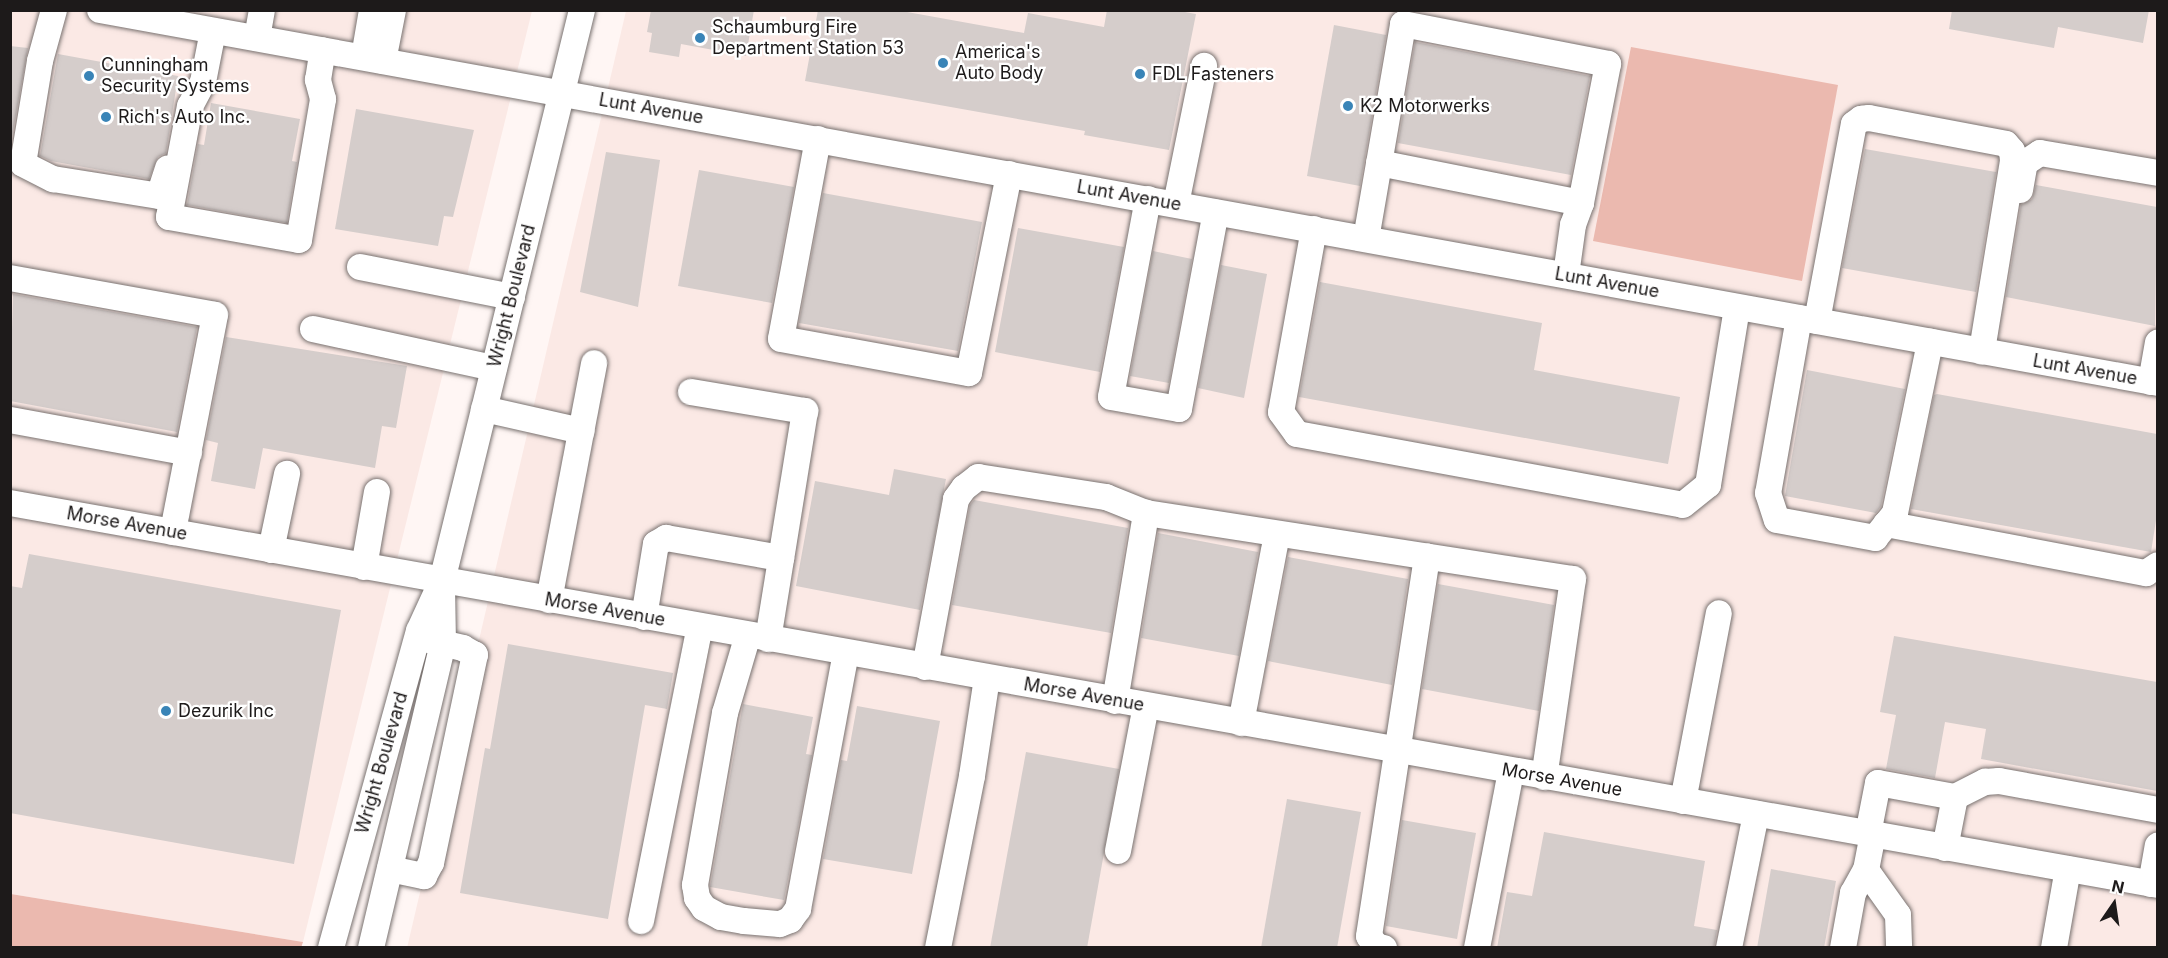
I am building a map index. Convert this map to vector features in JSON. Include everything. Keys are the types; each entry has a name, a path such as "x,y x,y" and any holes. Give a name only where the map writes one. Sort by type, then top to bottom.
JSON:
{"street":[{"path":"54,10 40,61 23,164 53,179 159,196 177,141 204,29"},
{"name":"Lunt Avenue","path":"100,10 2154,383"},
{"path":"257,38 262,10"},
{"path":"372,10 374,59"},
{"path":"374,59 393,10"},
{"name":"Wright Boulevard","path":"331,948 417,638 442,581 582,10"},
{"path":"1366,239 1403,24 1608,64 1581,203 1573,225 1566,275"},
{"path":"204,29 203,82 190,106 169,217 299,240 323,99 318,80 323,50"},
{"path":"1176,204 1204,66"},
{"path":"1930,342 1895,513 1875,538 1776,520 1768,492 1854,124 1861,119 1869,118 2006,144 2012,151 1986,352"},
{"path":"818,139 781,339 969,374 1009,174"},
{"path":"1986,352 2025,163 2040,153 2157,172"},
{"path":"1379,163 1581,203"},
{"path":"1148,199 1111,397 1179,409 1216,212"},
{"path":"1314,229 1281,412 1297,434 1683,505 1708,485 1737,307"},
{"path":"360,267 512,297"},
{"path":"10,278 215,315 174,532"},
{"path":"313,329 494,368"},
{"path":"2154,383 2157,342"},
{"path":"549,600 594,363"},
{"path":"691,392 805,411 781,558 758,637 725,713 695,885 697,898 704,908 721,917 780,924 790,920 798,909 846,653"},
{"path":"484,410 582,431"},
{"path":"10,420 189,453"},
{"path":"271,550 287,474"},
{"path":"924,667 957,499 964,488 978,477 1106,497 1146,513 1573,579 1544,777"},
{"path":"364,567 377,492"},
{"name":"Morse Avenue","path":"10,502 2154,885"},
{"path":"1115,701 1146,513"},
{"path":"1886,524 2146,573 2157,565"},
{"path":"1240,723 1277,534"},
{"path":"644,617 656,544 666,538 781,558"},
{"path":"1384,948 1376,946 1368,936 1427,556"},
{"name":"Wright Boulevard","path":"371,948 443,644 442,581"},
{"path":"1683,801 1719,614"},
{"path":"641,921 700,627"},
{"path":"390,869 424,876 431,863 475,656 463,648 417,638"},
{"path":"938,948 972,776 987,678"},
{"path":"1118,851 1146,706"},
{"path":"1476,948 1511,771"},
{"path":"1843,948 1852,893 1866,870 1878,783 1955,797 1984,782 1999,781 2157,810"},
{"path":"1945,848 1955,797"},
{"path":"1729,948 1756,814"},
{"path":"2154,885 2157,846"},
{"path":"2054,948 2068,869"},
{"path":"1866,870 1898,915 1899,948"}],"shaded area":[{"path":"10,11 532,11 303,942 11,894"},
{"path":"626,11 2157,11 2157,947 407,948"},
{"path":"1631,47 1838,85 1802,281 1593,241"},
{"path":"10,894 303,942 301,948 11,947"}],"building":[{"name":"Schaumburg Fire Department Station 53","path":"651,10 754,10 746,56 681,44 679,57 649,52 652,33 647,32"},
{"path":"818,10 896,10 1024,33 1028,13 1104,27 1107,10 1174,10 1196,14 1169,150 1084,135 1085,131 805,81"},
{"path":"1952,10 2149,10 2143,43 2058,27 2054,48 1949,29"},
{"name":"K2 Motorwerks","path":"1334,25 1386,35 1360,186 1307,176"},
{"path":"1415,42 1590,76 1571,175 1398,143"},
{"path":"10,46 28,48 10,148"},
{"name":"Rich's Auto Inc.","path":"58,54 178,76 166,153 158,157 149,179 51,161 40,156"},
{"path":"211,103 300,119 292,161 297,162 287,223 187,205 198,144 204,145"},
{"path":"356,109 474,130 453,217 444,216 438,246 335,229"},
{"path":"1865,149 1996,172 1976,292 1842,268"},
{"path":"606,152 660,160 638,307 580,292"},
{"path":"699,170 794,187 772,303 678,286"},
{"path":"2036,185 2157,207 2155,326 2006,297 2021,205 2032,199"},
{"path":"823,193 982,222 958,351 799,323"},
{"path":"1018,228 1124,247 1100,372 995,352"},
{"path":"1153,251 1192,259 1169,383 1130,376"},
{"path":"1221,265 1267,274 1244,398 1198,388"},
{"path":"1320,282 1542,323 1534,370 1680,397 1668,464 1299,397"},
{"path":"13,294 197,327 177,432 10,401"},
{"path":"226,337 407,366 396,428 382,426 375,468 263,448 255,489 211,481 218,443 206,440"},
{"path":"1807,370 1905,389 1881,506 1876,513 1785,496"},
{"path":"1934,395 2157,434 2157,514 2151,552 1911,509"},
{"path":"894,469 946,479 920,610 796,586 815,481 889,495"},
{"path":"974,500 1128,528 1111,633 952,605 970,505"},
{"path":"1158,533 1258,552 1239,656 1141,638"},
{"name":"Dezurik Inc","path":"29,554 341,610 294,864 10,813 10,586 22,588"},
{"path":"1288,557 1408,579 1392,685 1268,661"},
{"path":"1438,584 1554,605 1539,711 1422,689"},
{"path":"1894,636 2157,682 2157,791 1981,759 1986,729 1945,722 1935,778 1886,769 1896,715 1880,712"},
{"path":"508,644 673,673 667,709 645,705 608,919 460,893 485,748 490,749"},
{"path":"743,704 813,717 806,754 812,755 784,900 710,887"},
{"path":"857,706 940,721 912,874 823,859 841,760 847,761"},
{"path":"1026,752 1119,769 1087,948 990,948"},
{"path":"1287,799 1361,812 1337,948 1261,948"},
{"path":"1402,820 1476,833 1457,939 1386,926"},
{"path":"1544,832 1705,861 1694,926 1717,930 1714,948 1497,948 1507,892 1532,896"},
{"path":"1771,869 1836,881 1824,948 1757,948"}],"place":[{"name":"Schaumburg Fire Department Station 53","path":"700,38"},
{"name":"America's Auto Body","path":"943,63"},
{"name":"FDL Fasteners","path":"1140,74"},
{"name":"Cunningham Security Systems","path":"89,76"},
{"name":"K2 Motorwerks","path":"1348,106"},
{"name":"Rich's Auto Inc.","path":"106,117"},
{"name":"Dezurik Inc","path":"166,711"}]}
